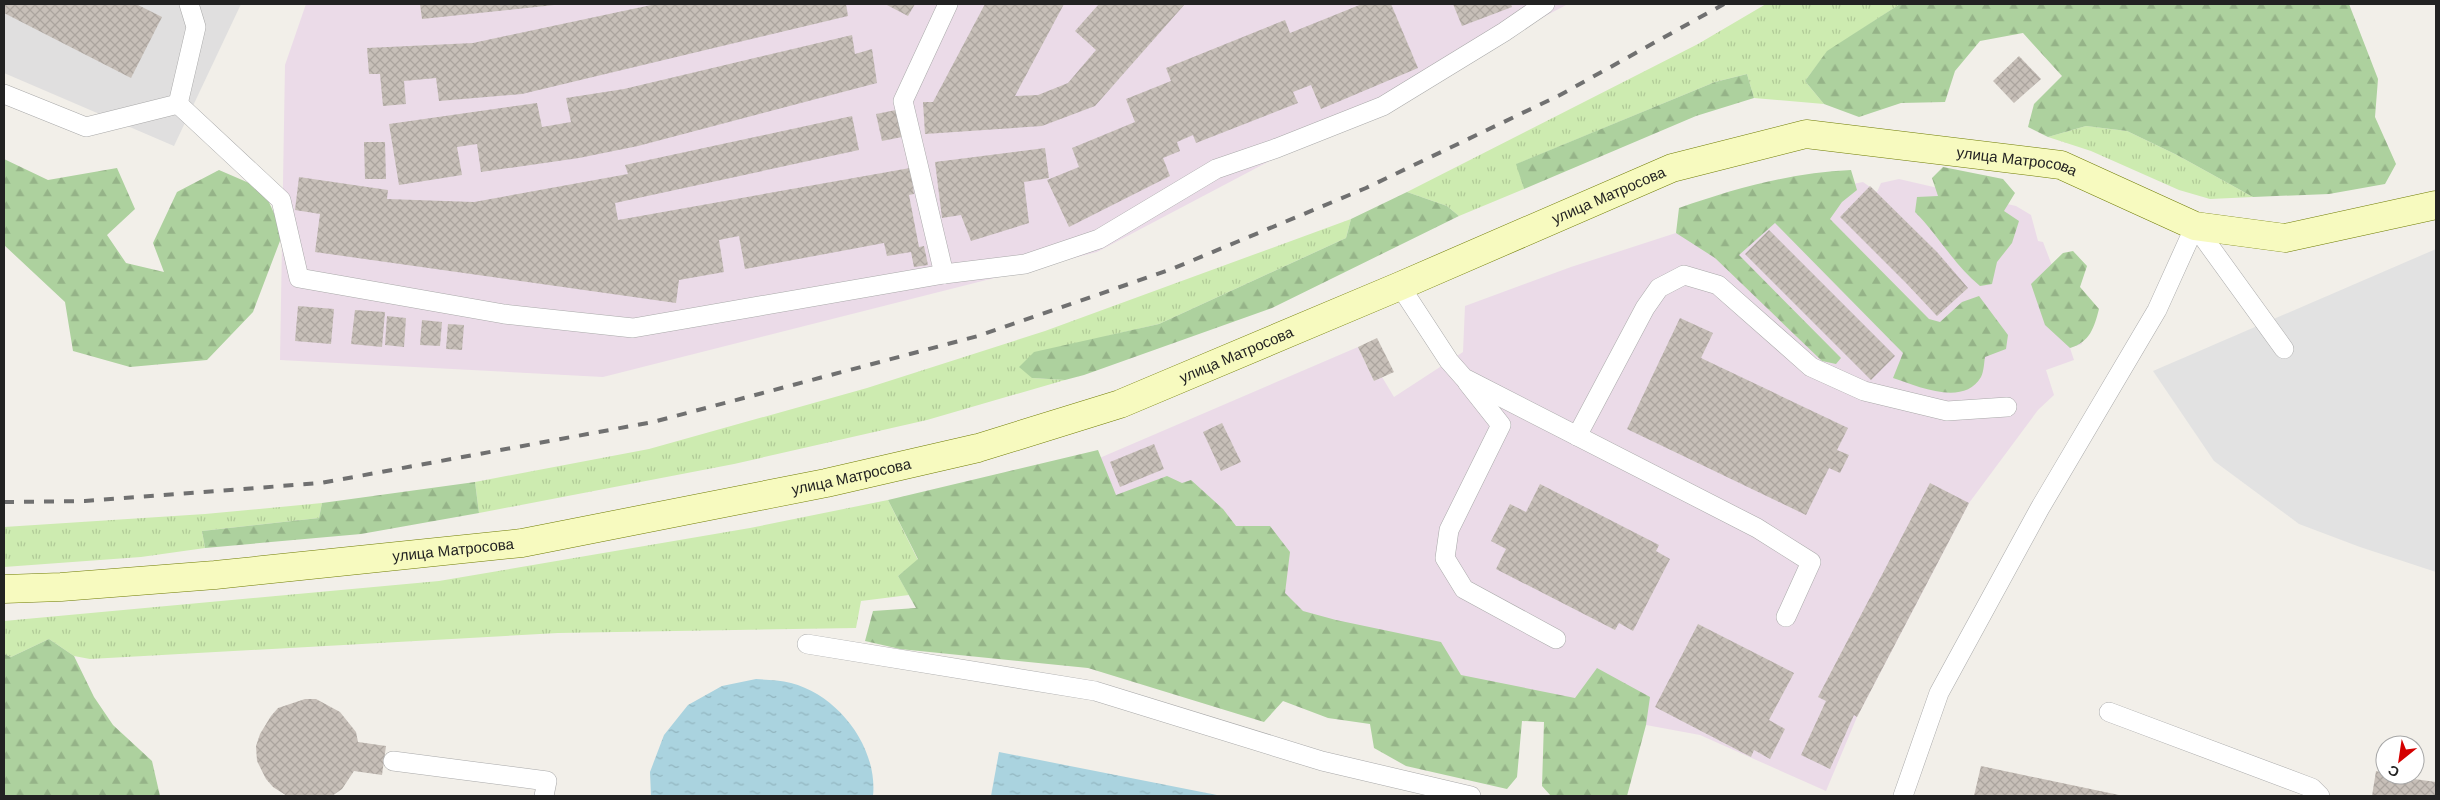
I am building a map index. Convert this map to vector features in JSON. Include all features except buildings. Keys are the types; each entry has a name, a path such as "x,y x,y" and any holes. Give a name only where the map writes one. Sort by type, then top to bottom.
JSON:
{"main road":[{"name":"улица Матросова","path":"4,589 61,587 215,575 522,544 826,483 978,448 1120,404 1400,286 1672,168 1806,134 2061,166 2195,226 2285,238 2436,205"}],"lane":[{"path":"178,104 196,27 189,4"},
{"path":"944,274 903,101 948,4"},
{"path":"178,104 282,200 299,278 504,314 633,328 944,274 1025,264 1098,239 1216,170 1383,106 1504,32 1545,4"},
{"path":"4,94 86,127 178,104"},
{"path":"2195,226 2284,349"},
{"path":"1903,796 1938,693 2040,508 2158,310 2195,226"},
{"path":"1577,436 1646,308 1659,288 1684,276 1718,285 1811,367 1864,391 1947,411 2007,407"},
{"path":"1400,286 1449,361 1501,426 1449,530 1445,558 1464,589 1556,639"},
{"path":"1464,378 1757,528 1811,562 1786,616"},
{"path":"807,644 1095,691 1322,761 1471,796"},
{"path":"2109,712 2312,788 2320,796"},
{"path":"393,761 547,781 544,796"}],"shaded area":[{"path":"4,4 241,4 174,146 4,73"},
{"path":"306,4 1568,4 1097,252 603,377 280,360 285,65"},
{"path":"1899,179 2016,206 2031,215 2038,241 2043,242 2082,344 2070,348 2074,360 2046,370 2054,395 2038,410 1969,503 1857,717 1826,791 1700,735 1646,725 1461,675 1296,642 1302,611 1278,587 1113,511 1053,478 1358,347 1374,381 1382,377 1394,397 1463,352 1465,306 1571,267 1784,198 1863,182 1877,192 1881,183"},
{"path":"2436,249 2436,572 2360,547 2299,524 2214,461 2153,371"}],"green space":[{"path":"1766,4 1900,4 1827,52 1805,81 1824,104 1754,98 1747,74 1715,82 1517,164 1524,189 1459,216 1447,206 1407,192 1698,44"},
{"path":"1900,4 2349,4 2378,79 2375,117 2396,164 2385,184 2329,194 2253,197 2177,155 2127,131 2086,126 2048,137 2028,127 2034,104 2062,76 2023,33 1980,41 1955,71 1945,102 1901,103 1859,117 1824,104 1805,81 1827,51"},
{"path":"1747,74 1754,98 1696,116 1524,189 1516,164 1715,82"},
{"path":"2086,126 2127,131 2177,155 2253,197 2210,199 2179,190 2091,151 2048,137"},
{"path":"4,159 48,180 117,168 135,209 107,235 126,263 164,272 153,243 177,192 219,170 263,189 283,233 253,312 207,360 130,367 73,351 65,302 4,245"},
{"path":"1943,167 2003,179 2015,193 2004,211 2019,221 2012,243 1997,262 1992,284 1980,286 1971,278 1915,212 1917,197 1938,196 1932,178"},
{"path":"1851,170 1857,190 1842,202 1830,219 1929,319 1940,322 1962,302 1979,296 2008,335 2006,349 1985,357 1982,375 1973,386 1963,391 1952,393 1940,392 1893,378 1903,353 1775,223 1739,255 1841,358 1836,364 1822,361 1715,258 1676,233 1679,208 1721,194 1785,178"},
{"path":"1407,192 1447,206 1459,216 1272,308 1084,375 1065,380 1032,378 1019,367 1034,352 1159,324 1346,238 1351,219"},
{"path":"1351,219 1346,238 1159,324 1107,336 1032,378 1065,380 927,420 734,464 479,513 475,482 649,449 867,388 1045,331"},
{"path":"2073,251 2087,266 2080,287 2099,309 2087,338 2070,348 2045,325 2031,284 2063,253"},
{"path":"1098,450 1116,495 1167,476 1182,483 1191,480 1223,509 1236,526 1270,526 1290,552 1285,593 1303,611 1336,620 1441,642 1461,675 1575,698 1597,668 1650,697 1646,725 1627,796 1551,796 1542,786 1544,722 1522,721 1517,777 1507,789 1406,766 1374,748 1370,724 1328,718 1283,701 1264,722 1088,668 900,649 865,641 873,611 916,608 898,576 918,559 888,500"},
{"path":"475,482 479,513 361,534 205,548 202,531 319,518 322,503"},
{"path":"888,500 918,560 898,576 909,595 861,601 856,628 558,633 90,659 74,656 49,639 11,657 4,654 4,621 439,581 750,528"},
{"path":"322,503 319,518 202,531 205,548 141,557 4,567 4,527 205,514"},
{"path":"49,639 74,656 94,697 113,725 152,761 160,796 4,796 4,654 11,657"}],"water":[{"path":"756,679 787,682 808,689 839,711 862,742 869,759 873,778 873,796 651,796 650,772 664,735 688,705 722,686"},
{"path":"999,752 1222,796 991,796"}],"railway":[{"path":"4,502 85,501 321,483 653,422 978,336 1172,269 1366,188 1560,95 1724,4"}]}
